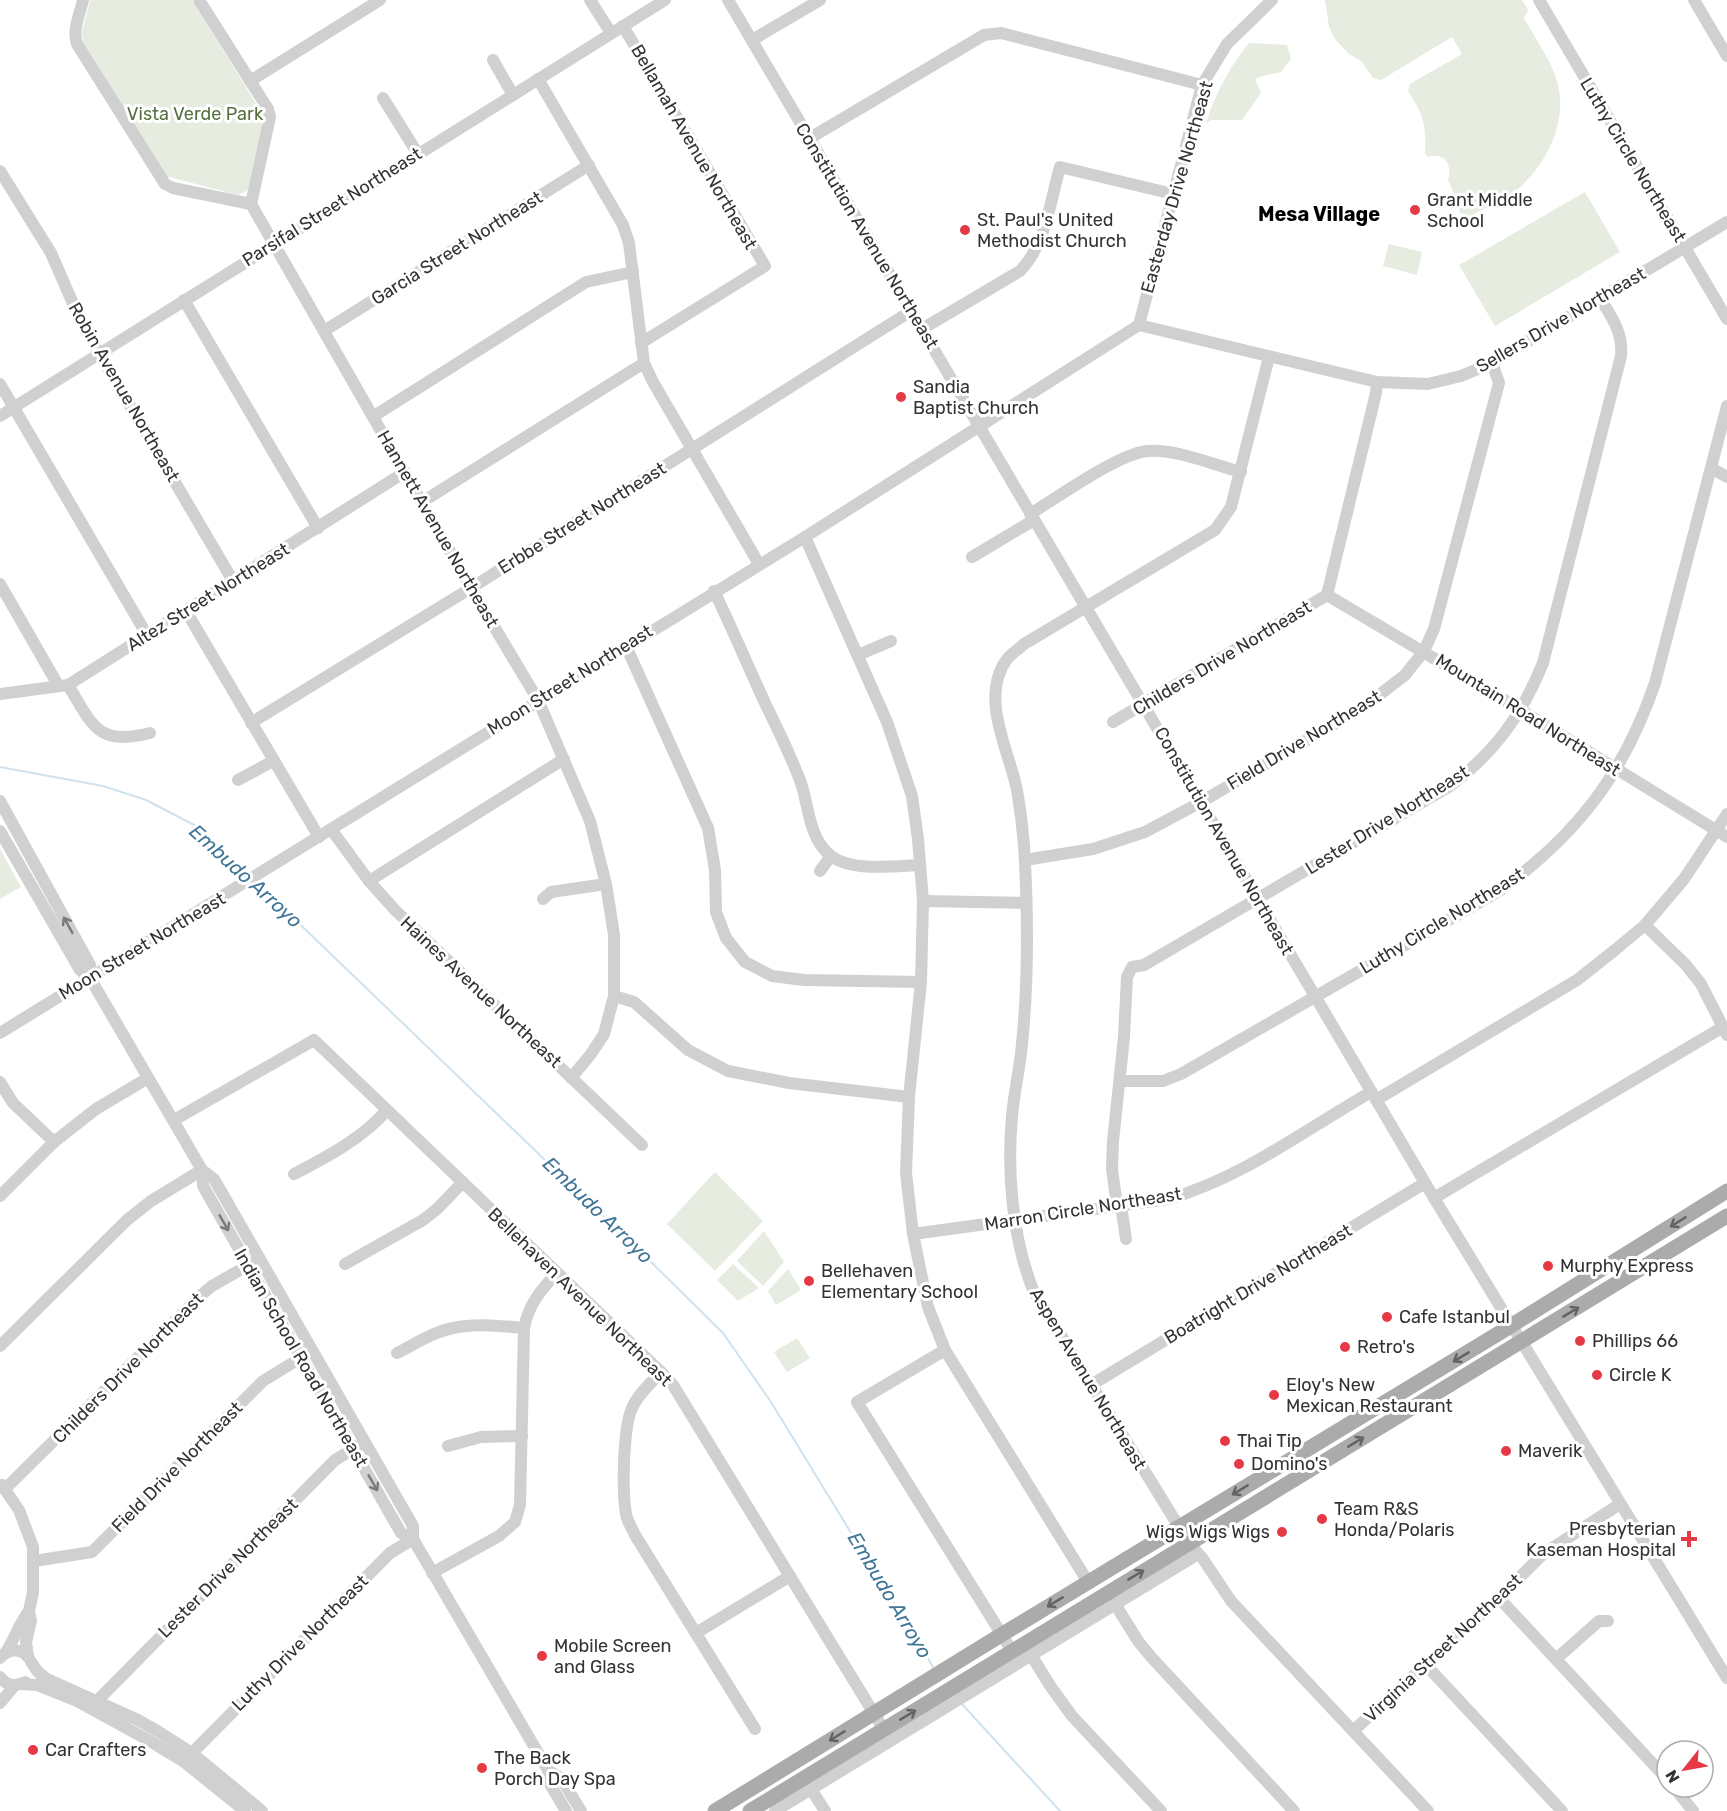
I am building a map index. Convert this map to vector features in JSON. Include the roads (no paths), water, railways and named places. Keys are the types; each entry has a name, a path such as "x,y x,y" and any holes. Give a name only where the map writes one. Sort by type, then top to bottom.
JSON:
{"main road":[{"path":"715,1811 1511,1326 1727,1191"},
{"path":"750,1811 884,1730 937,1705 965,1688 1012,1651 1193,1548 1727,1216"}],"street":[{"path":"84,0 75,30 77,44 165,184 173,188 251,204 270,117 268,109 199,0"},
{"path":"250,81 380,0"},
{"name":"Bellamah Avenue Northeast","path":"590,0 611,33"},
{"name":"Parsifal Street Northeast","path":"0,416 665,0"},
{"name":"Constitution Avenue Northeast","path":"728,0 1425,1183 1727,1678"},
{"path":"752,40 820,0"},
{"name":"Easterday Drive Northeast","path":"1139,326 1202,85 1227,44 1272,0"},
{"name":"Luthy Circle Northeast","path":"1539,0 1727,320"},
{"path":"1699,2 1727,56"},
{"name":"Bellamah Avenue Northeast","path":"623,26 765,267 641,343"},
{"path":"810,138 984,35 993,32 1202,85"},
{"path":"493,60 513,95"},
{"path":"538,80 623,225 629,243 644,363 652,382 759,564"},
{"path":"383,98 418,154"},
{"name":"Garcia Street Northeast","path":"324,331 589,165"},
{"path":"922,329 1020,271 1031,260 1038,246 1060,167 1173,194"},
{"name":"Robin Avenue Northeast","path":"0,171 51,253 81,322 233,581"},
{"name":"Hannett Avenue Northeast","path":"251,204 471,588 538,700 590,821 606,884 614,935 614,996 604,1034 572,1078"},
{"name":"Sellers Drive Northeast","path":"1139,326 1377,382 1428,384 1461,376 1492,363 1727,222"},
{"path":"374,416 586,282 633,272"},
{"name":"Lester Drive Northeast","path":"1126,1239 1112,1169 1113,1141 1121,1081 1127,977 1132,967 1144,965 1450,786 1483,758 1509,729 1521,710 1543,663 1621,356 1622,342 1617,326 1600,298"},
{"path":"184,300 318,528"},
{"name":"Erbbe Street Northeast","path":"251,723 471,588 911,311"},
{"name":"Moon Street Northeast","path":"0,1033 805,537 1139,326"},
{"name":"Aspen Avenue Northeast","path":"1269,357 1232,507 1215,530 1024,644 1007,659 997,681 995,706 1017,790 1025,860 1022,1045 1009,1153 1016,1219 1024,1267 1033,1290 1193,1548 1231,1601 1428,1811"},
{"path":"422,502 644,363"},
{"name":"Field Drive Northeast","path":"1025,860 1093,849 1145,832 1201,802 1374,700 1405,675 1424,651 1441,606 1499,382 1492,363"},
{"name":"Childers Drive Northeast","path":"1113,722 1327,595 1377,382"},
{"path":"0,384 147,635"},
{"name":"Luthy Circle Northeast","path":"1121,1081 1163,1081 1181,1074 1498,891 1561,840 1582,818 1616,769 1644,717 1655,683 1727,406"},
{"path":"972,557 1128,455 1149,451 1174,454 1241,472"},
{"path":"1712,468 1727,477"},
{"name":"Altez Street Northeast","path":"0,694 63,685 186,611 405,472"},
{"path":"805,537 887,722 912,796 922,901 921,982 909,1097 906,1173 913,1234 928,1307 945,1350 1088,1582"},
{"path":"0,584 63,685 93,726 104,734 130,738 150,733"},
{"path":"714,591 785,742 802,787 811,825 818,841 831,856 848,864 920,865"},
{"name":"Mountain Road Northeast","path":"1327,595 1424,651 1722,834"},
{"path":"186,611 319,837"},
{"path":"858,655 891,641"},
{"path":"626,646 708,828 715,870 716,912 726,938 745,962 772,976 804,980 921,982"},
{"path":"369,881 564,759"},
{"path":"238,780 273,761"},
{"name":"Indian School Road Northeast","path":"0,801 90,965 90,978"},
{"name":"Marron Circle Northeast","path":"913,1234 1168,1199 1229,1176 1577,980 1645,925 1722,834 1727,814"},
{"name":"Haines Avenue Northeast","path":"331,830 369,881 395,910 642,1145"},
{"name":"Indian School Road Northeast","path":"0,831 80,970 90,978 174,1120 202,1170 203,1186 312,1350 413,1526 413,1539 432,1573 548,1770 550,1784 566,1811"},
{"path":"820,871 831,856"},
{"path":"543,899 551,892 606,884"},
{"path":"922,901 1026,903"},
{"path":"1434,1198 1725,1031 1701,984 1686,965 1645,925"},
{"path":"614,996 634,1002 688,1050 728,1071 789,1083 909,1097"},
{"name":"Bellehaven Avenue Northeast","path":"174,1120 314,1040 661,1372 682,1399 884,1730"},
{"path":"0,1196 54,1142 96,1109 148,1078"},
{"path":"0,1082 13,1103 54,1142"},
{"path":"294,1174 358,1137 374,1125 387,1110"},
{"path":"0,1346 127,1220 151,1201 202,1170"},
{"path":"345,1264 423,1220 463,1182"},
{"name":"Boatright Drive Northeast","path":"1090,1385 1425,1183"},
{"name":"Childers Drive Northeast","path":"3,1486 183,1311 212,1286 254,1262"},
{"name":"Indian School Road Northeast","path":"254,1262 301,1358 401,1533 413,1539"},
{"path":"432,1573 499,1536 515,1522 520,1505 524,1328 527,1312 535,1296 556,1274"},
{"path":"397,1353 431,1335 452,1328 480,1325 524,1328"},
{"name":"Field Drive Northeast","path":"34,1561 92,1552 263,1381 312,1350"},
{"path":"945,1350 857,1402 1012,1651"},
{"path":"661,1372 640,1395 632,1408 628,1422 625,1459 626,1516 635,1535 755,1729"},
{"path":"448,1446 481,1437 522,1436"},
{"name":"Lester Drive Northeast","path":"97,1701 335,1460 365,1442"},
{"path":"0,1703 7,1692 24,1682 31,1673 26,1642 31,1621 29,1611 33,1592 34,1561 33,1547 19,1510 3,1486"},
{"name":"Virginia Street Northeast","path":"1353,1731 1499,1598 1543,1554 1620,1504"},
{"name":"Luthy Drive Northeast","path":"192,1753 390,1553 413,1539"},
{"path":"965,1688 1031,1655 1115,1604 1193,1548"},
{"path":"696,1633 790,1576"},
{"path":"1499,1598 1655,1766"},
{"path":"1115,1604 1138,1641 1152,1658 1294,1811"},
{"path":"3,1654 29,1611"},
{"path":"1556,1659 1599,1621 1608,1621"},
{"path":"3,1654 20,1651 47,1679 159,1732 192,1753 262,1811"},
{"path":"1031,1655 1072,1716 1161,1811"},
{"path":"1426,1665 1562,1811"},
{"path":"0,1677 6,1683 37,1685 77,1701 183,1761 245,1811"},
{"path":"775,1811 937,1705"},
{"path":"106,1718 114,1716 149,1732 159,1732"},
{"path":"162,1748 171,1747 225,1787 236,1790"},
{"name":"Indian School Road Northeast","path":"548,1770 561,1778 581,1811"},
{"path":"811,1789 825,1811"},
{"path":"1684,1799 1693,1811"}],"waterway":[{"name":"Embudo Arroyo","path":"0,767 103,786 146,800 196,826 248,874"},
{"name":"Embudo Arroyo","path":"256,882 723,1333 771,1402 935,1670"},
{"name":"Embudo Arroyo","path":"961,1703 1060,1811"}],"place":[{"name":"Grant Middle School","path":"1415,210"},
{"name":"St. Paul's United Methodist Church","path":"965,230"},
{"name":"Sandia Baptist Church","path":"901,397"},
{"name":"Murphy Express","path":"1548,1266"},
{"name":"Bellehaven Elementary School","path":"809,1281"},
{"name":"Cafe Istanbul","path":"1387,1317"},
{"name":"Phillips 66","path":"1580,1341"},
{"name":"Retro's","path":"1345,1347"},
{"name":"Circle K","path":"1597,1375"},
{"name":"Eloy's New Mexican Restaurant","path":"1274,1395"},
{"name":"Thai Tip","path":"1225,1441"},
{"name":"Maverik","path":"1506,1451"},
{"name":"Domino's","path":"1239,1464"},
{"name":"Team R&S Honda/Polaris","path":"1322,1519"},
{"name":"Wigs Wigs Wigs","path":"1282,1532"},
{"name":"Presbyterian Kaseman Hospital","path":"1689,1539"},
{"name":"Mobile Screen and Glass","path":"542,1656"},
{"name":"Car Crafters","path":"33,1750"},
{"name":"The Back Porch Day Spa","path":"482,1768"}],"district":[{"name":"Mesa Village","path":"1319,214"}],"park label":[{"name":"Vista Verde Park","path":"195,114"}]}
